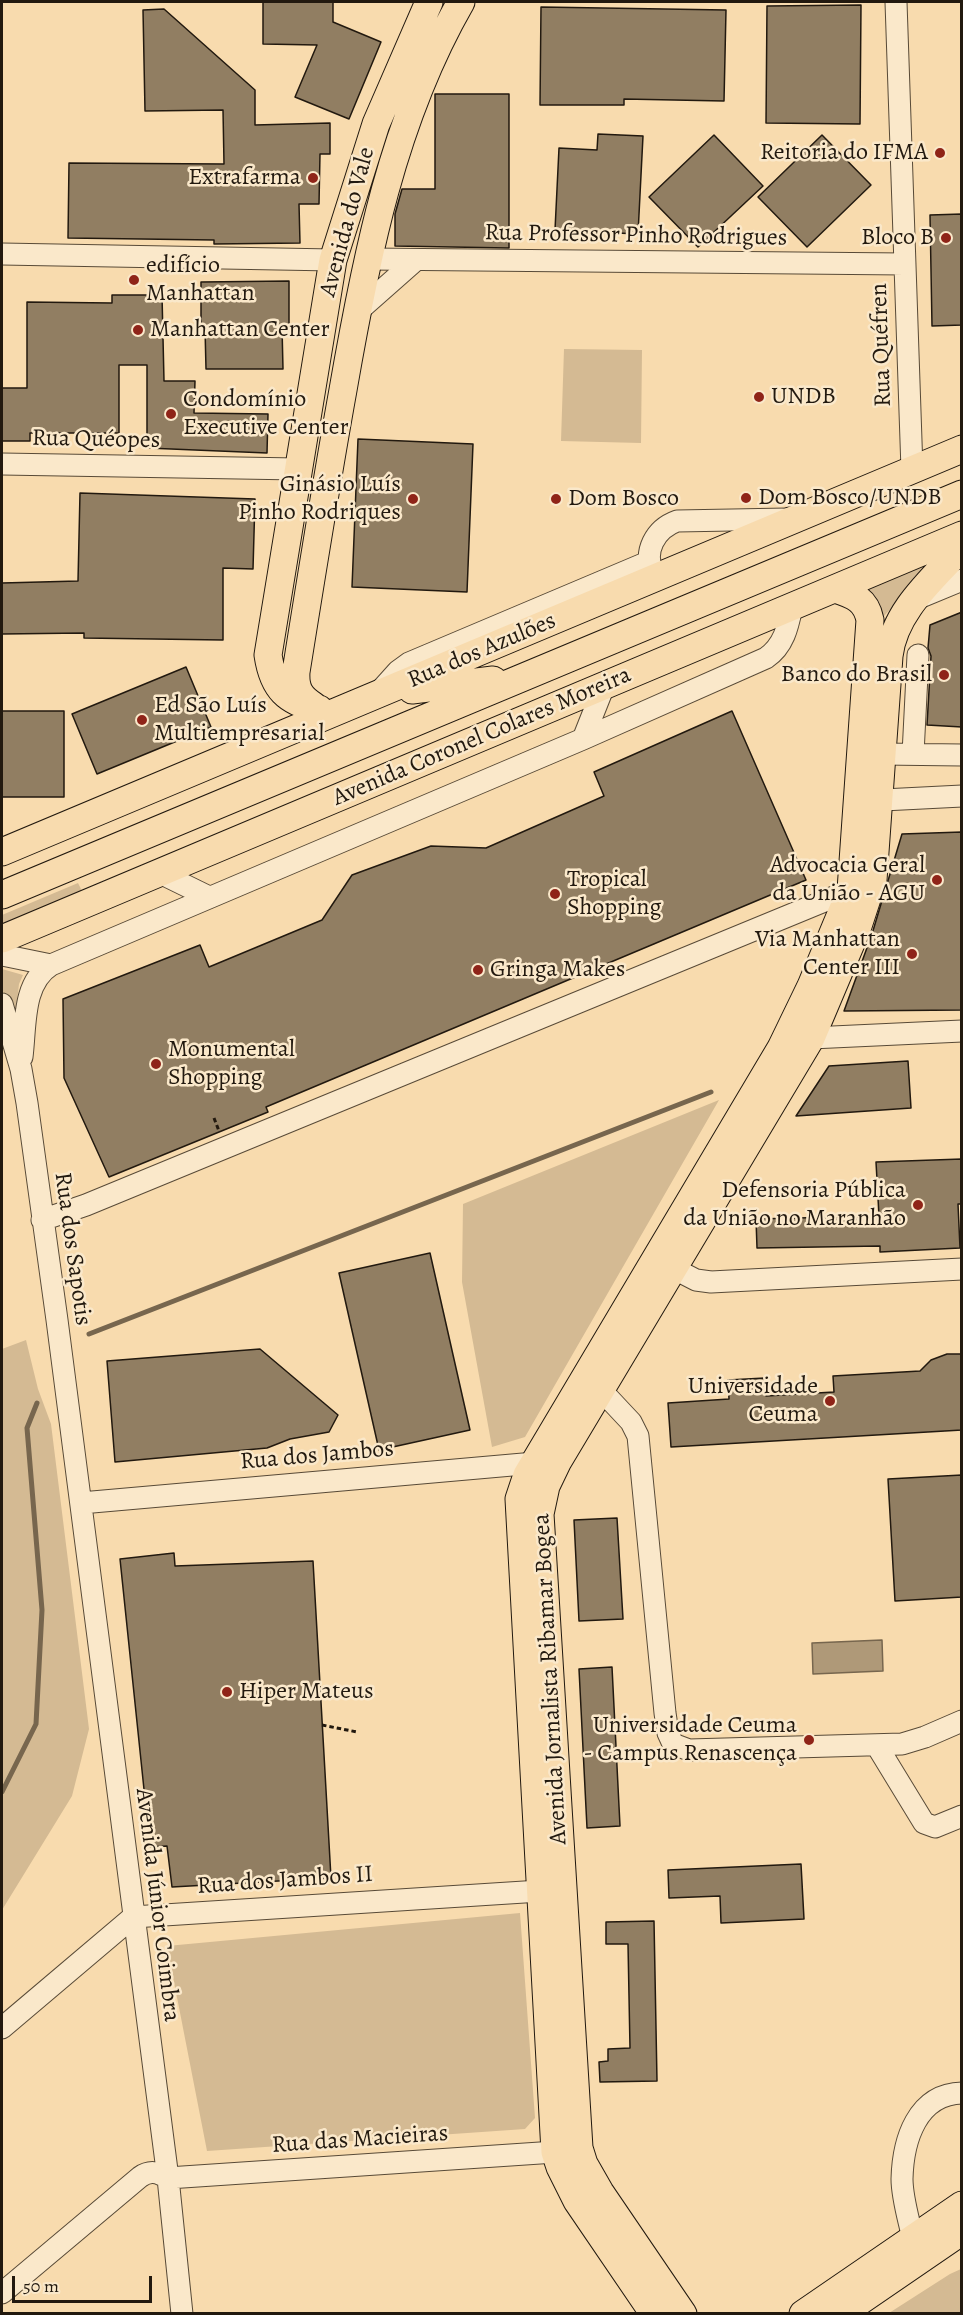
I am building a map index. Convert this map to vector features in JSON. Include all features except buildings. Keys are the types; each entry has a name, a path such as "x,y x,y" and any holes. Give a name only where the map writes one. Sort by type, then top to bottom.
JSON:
{"main road":[{"name":"Avenida do Vale","path":"327,711 304,706 284,694 272,678 268,655 333,260 376,124 429,2"},
{"name":"Avenida do Vale","path":"327,711 299,694 296,687 296,672 356,313 383,199 410,115 441,38 461,2"},
{"path":"376,124 383,199"},
{"path":"308,409 349,355"},
{"name":"Rua dos Azulões","path":"2,852 327,711 377,695 652,570 798,519 962,449"},
{"path":"912,470 962,465"},
{"name":"Avenida Coronel Colares Moreira","path":"2,896 962,494"},
{"name":"Avenida Coronel Colares Moreira","path":"2,939 962,535"},
{"name":"Avenida Jornalista Ribamar Bogea","path":"654,2313 577,2201 555,2152 519,1499 527,1475 546,1462 601,1390 665,1263 781,1048 811,986 851,890 868,801 881,754 890,646 897,625 915,599 962,547"},
{"name":"Avenida Jornalista Ribamar Bogea","path":"683,2313 600,2192 584,2164 579,2148 540,1514 546,1486 546,1462 665,1263 811,1038 869,896 873,880 868,801 870,620 868,611 861,600 835,589"},
{"path":"377,695 527,676"},
{"path":"803,2313 962,2205"},
{"path":"841,2313 962,2231"}],"street":[{"name":"Rua Quéfren","path":"896,2 912,470"},
{"path":"2,254 333,260"},
{"name":"Rua Professor Pinho Rodrigues","path":"368,259 905,264"},
{"path":"356,313 416,260"},
{"name":"Rua Quéopes","path":"2,464 298,469"},
{"path":"652,570 652,543 660,531 677,521 798,519"},
{"path":"915,599 962,580"},
{"path":"21,1069 30,992 37,976 51,965 583,739 766,658 774,653 782,642 792,607"},
{"path":"913,754 918,655"},
{"path":"583,739 604,686"},
{"path":"881,754 962,755"},
{"path":"868,801 962,796"},
{"path":"160,873 209,897"},
{"path":"42,1220 60,1216 851,890"},
{"path":"2,955 51,965"},
{"name":"Rua dos Sapotis","path":"2,1004 21,1069 81,1503"},
{"path":"811,1038 962,1031"},
{"path":"665,1263 696,1280 711,1282 962,1269"},
{"path":"601,1390 631,1422 638,1436 665,1713 668,1733 673,1744 689,1750 877,1746 913,1741 962,1721"},
{"name":"Rua dos Jambos","path":"81,1503 546,1462"},
{"name":"Avenida Júnior Coimbra","path":"81,1503 168,2178 182,2313"},
{"path":"877,1746 924,1823 936,1827 962,1816"},
{"name":"Rua dos Jambos II","path":"133,1917 540,1891"},
{"path":"2,2028 133,1917"},
{"path":"913,2239 902,2180 914,2122 932,2100 949,2093 962,2093"},
{"name":"Rua das Macieiras","path":"168,2178 555,2152"},
{"path":"2,2293 140,2177 149,2172 155,2172 168,2178"}],"path":[{"path":"322,1725 357,1732"}],"shaded area":[{"path":"564,349 642,350 641,443 561,441"},
{"path":"940,555 884,616 878,633 864,589"},
{"path":"78,883 83,893 2,927 2,915"},
{"path":"2,969 23,975 19,984 15,1018 2,989"},
{"path":"719,1100 525,1437 492,1447 462,1282 463,1204"},
{"path":"26,1340 38,1389 51,1424 89,1729 72,1796 2,1910 2,1349"},
{"path":"882,1640 883,1671 813,1674 812,1643"},
{"path":"520,1913 535,2118 525,2129 207,2151 167,1946"},
{"path":"961,2269 961,2313 889,2313 950,2274"}],"waterway":[{"path":"89,1334 711,1092"},
{"path":"2,1792 36,1724 42,1610 27,1428 37,1403"}],"place":[{"name":"Reitoria do IFMA","path":"940,153"},
{"name":"Extrafarma","path":"313,178"},
{"name":"Bloco B","path":"946,238"},
{"name":"edifício Manhattan","path":"134,280"},
{"name":"Manhattan Center","path":"138,330"},
{"name":"UNDB","path":"759,397"},
{"name":"Condomínio Executive Center","path":"171,414"},
{"name":"Dom Bosco/UNDB","path":"746,498"},
{"name":"Ginásio Luís Pinho Rodriques","path":"413,499"},
{"name":"Dom Bosco","path":"556,499"},
{"name":"Banco do Brasil","path":"944,675"},
{"name":"Ed São Luís Multiempresarial","path":"142,720"},
{"name":"Advocacia Geral da União - AGU","path":"937,880"},
{"name":"Tropical Shopping","path":"555,894"},
{"name":"Via Manhattan Center III","path":"912,954"},
{"name":"Gringa Makes","path":"478,970"},
{"name":"Monumental Shopping","path":"156,1064"},
{"name":"Defensoria Pública da União no Maranhão","path":"918,1205"},
{"name":"Universidade Ceuma","path":"830,1401"},
{"name":"Hiper Mateus","path":"227,1692"},
{"name":"Universidade Ceuma - Campus Renascença","path":"809,1740"}]}
